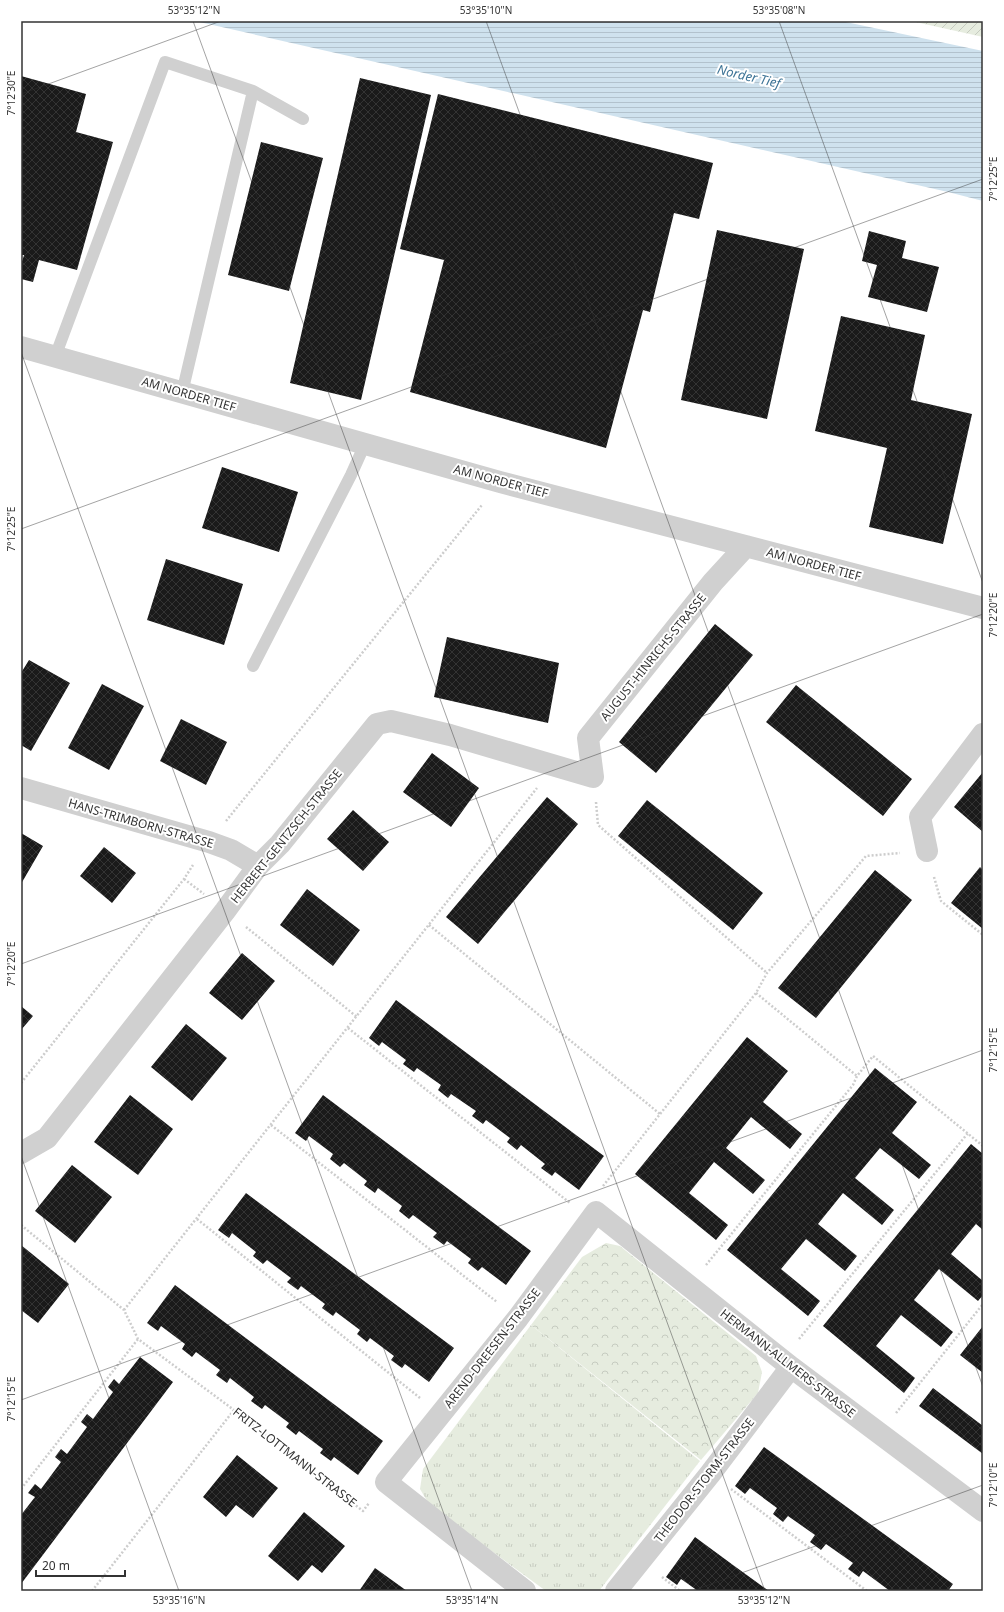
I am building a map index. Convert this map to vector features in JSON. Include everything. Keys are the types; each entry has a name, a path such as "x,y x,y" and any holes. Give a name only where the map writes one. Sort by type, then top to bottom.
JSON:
{"street":[{"name":"AM NORDER TIEF","path":"21,347 500,482 983,608"},
{"name":"AUGUST-HINRICHS-STRASSE","path":"593,777 588,738 713,582 746,546"},
{"name":"HERBERT-GENTZSCH-STRASSE","path":"21,1153 47,1138 225,911 258,866 280,844 377,724 391,721 450,735 593,777"},
{"path":"927,851 920,818 983,734"},
{"name":"HANS-TRIMBORN-STRASSE","path":"21,788 209,842 231,850 258,866"},
{"name":"HERMANN-ALLMERS-STRASSE","path":"596,1212 787,1363 983,1511"},
{"name":"AREND-DREESEN-STRASSE","path":"386,1482 518,1318 596,1212"},
{"name":"THEODOR-STORM-STRASSE","path":"616,1591 710,1474 787,1363"},
{"path":"386,1482 525,1591"}],"lane":[{"path":"55,357 165,62 253,91 303,120"},
{"path":"182,393 253,91"},
{"path":"254,666 351,475 365,444"}],"path":[{"path":"21,1082 184,879 209,842 500,482"},
{"path":"593,777 598,825 768,972"},
{"path":"21,1225 124,1310 430,925 537,787 544,786"},
{"path":"348,1028 576,1207 596,1212 596,1195 756,994 768,972 866,856 927,851 941,901 983,935"},
{"path":"225,911 357,1017"},
{"path":"430,925 660,1114"},
{"path":"756,994 857,1076"},
{"path":"689,1286 853,1086 857,1076 872,1056 983,1146"},
{"path":"271,1125 518,1318"},
{"path":"787,1363 968,1133"},
{"path":"197,1220 440,1414"},
{"path":"880,1434 983,1304"},
{"name":"FRITZ-LOTTMANN-STRASSE","path":"124,1310 138,1338 234,1410 363,1511 386,1482"},
{"path":"21,1489 138,1338"},
{"path":"92,1591 234,1410"},
{"path":"710,1474 867,1591"}],"green space":[{"path":"911,21 983,21 983,37"},
{"path":"606,1243 620,1246 756,1356 762,1372 758,1393 701,1460 531,1325 582,1257"},
{"path":"531,1325 700,1461 599,1591 546,1591 430,1506 420,1489 423,1469"}],"water":[{"name":"Norder Tief","path":"195,21 841,21 983,51 983,201 948,192"}],"building":[{"path":"21,76 86,94 76,132 113,142 77,270 39,260 33,282 21,279 21,265 24,255 21,255"},
{"path":"360,78 431,95 361,400 290,383"},
{"path":"438,94 713,163 699,219 674,213 650,312 643,310 606,448 410,392 444,260 400,249"},
{"path":"261,142 323,158 289,291 228,275"},
{"path":"717,230 804,249 767,419 681,400"},
{"path":"869,231 906,241 902,258 939,267 927,312 868,297 877,265 862,261"},
{"path":"841,316 925,335 911,400 972,414 943,544 869,527 887,448 815,431"},
{"path":"222,467 298,492 279,552 202,528"},
{"path":"166,559 243,584 224,645 147,620"},
{"path":"715,624 753,655 656,773 619,742"},
{"path":"447,637 559,663 548,723 434,697"},
{"path":"29,660 70,683 31,751 21,745 21,673"},
{"path":"102,684 144,706 109,770 68,748"},
{"path":"796,685 912,779 883,816 766,722"},
{"path":"181,719 227,742 206,785 160,761"},
{"path":"432,753 479,788 451,827 403,792"},
{"path":"983,772 983,832 954,807"},
{"path":"547,797 578,824 478,944 446,917"},
{"path":"647,800 763,893 733,930 618,836"},
{"path":"353,810 389,842 363,871 327,839"},
{"path":"21,833 43,846 21,884"},
{"path":"104,847 136,873 112,903 80,876"},
{"path":"980,867 983,870 983,929 951,903"},
{"path":"875,870 912,900 816,1018 778,988"},
{"path":"307,889 360,930 333,966 280,925"},
{"path":"242,953 275,981 242,1020 209,993"},
{"path":"396,1000 604,1156 579,1190 555,1172 552,1176 541,1168 545,1164 521,1145 517,1150 507,1142 510,1138 486,1120 483,1124 472,1116 476,1111 451,1094 448,1098 438,1090 441,1085 417,1068 414,1072 403,1064 406,1060 382,1042 379,1046 369,1038"},
{"path":"21,1006 33,1016 21,1030"},
{"path":"186,1024 227,1058 192,1101 151,1067"},
{"path":"747,1037 788,1071 763,1102 802,1134 790,1149 751,1117 726,1148 765,1180 753,1194 714,1162 689,1193 728,1225 716,1240 635,1174"},
{"path":"875,1068 917,1102 892,1133 931,1165 919,1179 880,1148 855,1178 894,1210 882,1225 843,1193 818,1224 857,1256 845,1271 806,1239 781,1269 820,1301 808,1316 727,1250"},
{"path":"130,1095 173,1129 138,1175 94,1142"},
{"path":"323,1095 531,1251 506,1285 482,1267 478,1271 468,1263 471,1259 447,1241 444,1245 433,1237 437,1233 413,1215 409,1219 399,1211 402,1206 378,1188 375,1193 364,1185 367,1181 344,1163 340,1167 330,1159 333,1154 309,1136 306,1141 295,1133"},
{"path":"971,1144 983,1154 983,1230 976,1224 951,1254 983,1281 983,1295 978,1301 939,1269 914,1300 953,1332 941,1347 901,1315 876,1346 915,1378 904,1393 823,1326"},
{"path":"72,1165 112,1197 75,1243 35,1211"},
{"path":"246,1193 454,1348 429,1382 405,1364 402,1368 391,1360 394,1356 370,1338 367,1342 357,1334 360,1330 336,1312 333,1316 322,1308 325,1304 301,1286 298,1290 287,1282 291,1278 267,1260 263,1264 253,1256 256,1252 232,1233 229,1238 218,1230"},
{"path":"21,1245 69,1284 38,1323 21,1310"},
{"path":"175,1285 383,1441 358,1475 334,1457 331,1461 320,1453 323,1449 299,1431 296,1435 286,1427 289,1423 265,1405 262,1409 251,1401 254,1397 230,1378 227,1383 216,1375 220,1370 196,1352 192,1357 182,1349 185,1344 161,1326 158,1331 147,1323"},
{"path":"983,1326 983,1373 960,1355"},
{"path":"140,1357 173,1382 21,1584 21,1515 35,1497 28,1493 35,1484 41,1489 61,1462 55,1457 61,1449 67,1454 87,1427 81,1422 87,1414 93,1419 113,1392 108,1387 114,1379 119,1384"},
{"path":"933,1388 983,1426 983,1454 919,1406"},
{"path":"764,1447 953,1584 948,1591 890,1591 863,1571 859,1577 848,1569 853,1563 826,1544 821,1550 810,1542 815,1535 788,1516 783,1522 773,1514 777,1508 750,1488 745,1494 735,1486"},
{"path":"237,1455 278,1488 253,1518 236,1505 226,1517 203,1497"},
{"path":"304,1512 345,1546 322,1573 312,1565 298,1581 268,1556"},
{"path":"695,1537 769,1591 698,1591 681,1579 677,1585 666,1577"},
{"path":"375,1568 407,1591 359,1591"}]}
